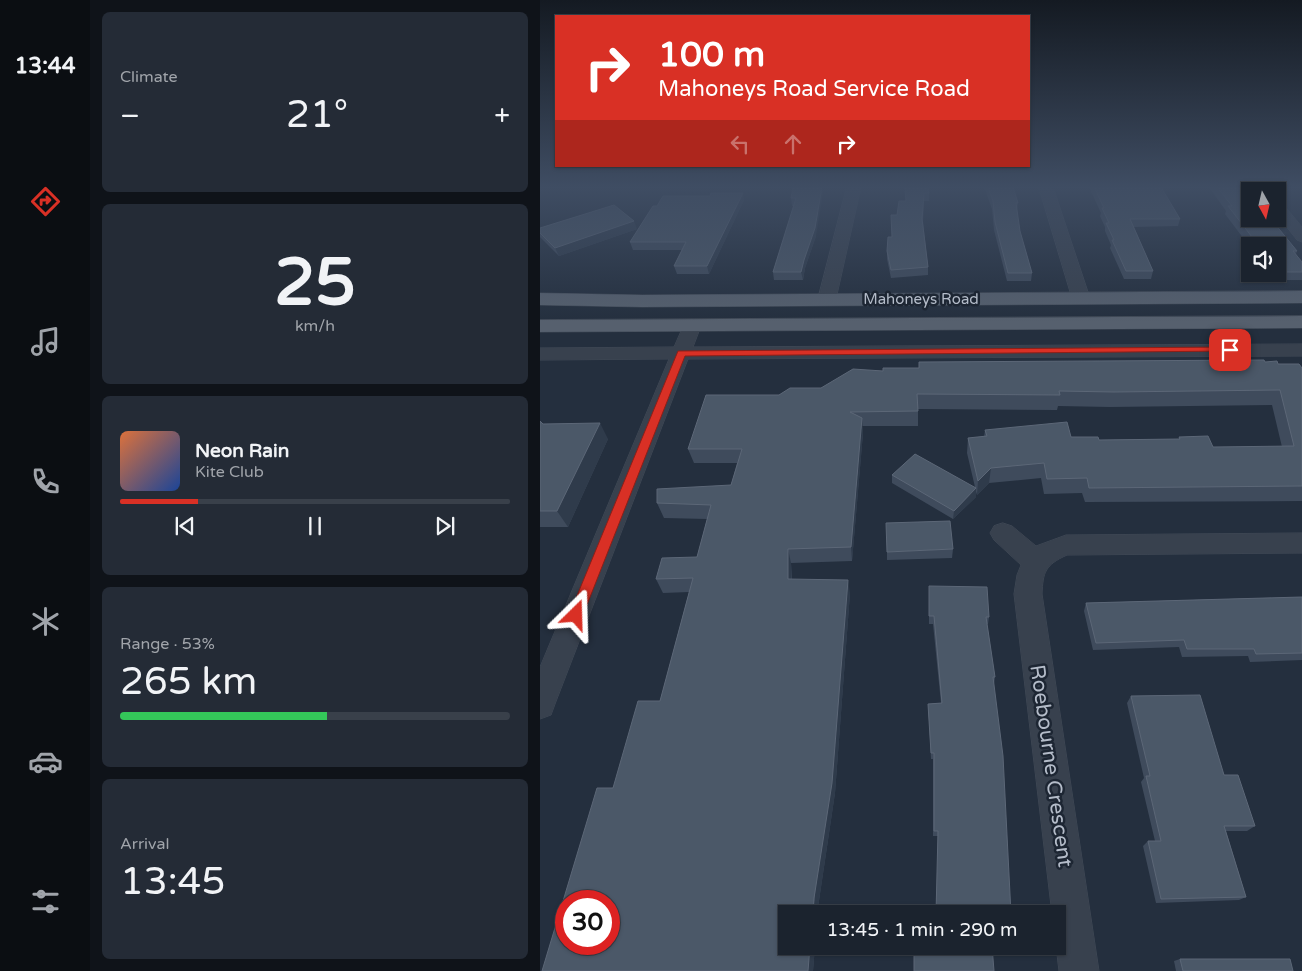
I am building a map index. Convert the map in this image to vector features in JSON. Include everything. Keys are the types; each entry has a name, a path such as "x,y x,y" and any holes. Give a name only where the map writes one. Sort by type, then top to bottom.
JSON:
{"main road":[{"name":"Mahoneys Road","path":"540,299 1302,297"},
{"path":"692,326 702,300"},
{"name":"Mahoneys Road","path":"540,326 1295,322"}],"street":[{"path":"827,299 843,232"},
{"path":"1060,232 1081,298"},
{"path":"1295,322 1302,342"},
{"path":"540,704 692,326"},
{"path":"540,354 1302,350"},
{"path":"1003,533 1035,561 1052,549 1066,545 1302,543"},
{"name":"Roebourne Crescent","path":"1035,561 1031,570 1028,594 1079,971"}],"building":[{"path":"540,232 601,232 555,248"},
{"path":"636,232 724,232 707,266 674,266 686,242 630,242"},
{"path":"785,232 814,232 801,272 773,272"},
{"path":"892,232 924,232 928,267 891,270 887,251 888,237 892,237"},
{"path":"998,232 1020,232 1032,273 1008,273"},
{"path":"1110,232 1136,232 1153,271 1126,271 1112,240 1114,240"},
{"path":"1248,232 1282,232 1286,237 1252,237"},
{"path":"1286,237 1297,251 1293,251 1302,262 1302,272 1286,272"},
{"path":"1264,360 1265,362 1277,361 1278,364 1299,364 1302,368 1302,486 1089,488 1087,478 1047,479 1044,463 991,468 978,481 968,438 987,436 985,430 1067,422 1071,437 1098,437 1099,440 1180,439 1179,437 1208,436 1213,447 1294,446 1280,390 1059,391 1060,395 917,394 918,411 850,412 862,418 851,547 788,549 788,579 848,580 832,783 814,905 778,905 778,955 809,955 808,971 542,971 555,928 555,955 620,955 620,890 566,890 597,788 613,788 638,701 660,701 693,578 656,579 662,558 697,557 711,505 657,503 657,489 731,485 742,449 688,449 706,395 779,395 790,388 821,388 853,369 883,371 883,368 919,368 919,362"},
{"path":"540,421 543,424 600,423 557,511 540,511"},
{"path":"915,454 976,488 954,511 892,475"},
{"path":"950,521 953,549 887,552 886,523"},
{"path":"929,586 987,587 989,617 986,617 995,677 993,677 1003,756 1011,905 936,905 938,831 934,831 934,753 931,753 928,704 942,703 934,616 929,616"},
{"path":"1302,597 1302,653 1256,654 1254,649 1187,649 1184,640 1096,643 1086,603"},
{"path":"1200,695 1224,775 1238,775 1255,826 1224,826 1246,897 1161,899 1148,841 1161,841 1146,776 1150,776 1131,696"},
{"path":"914,955 993,955 994,971 914,971"},
{"path":"1180,959 1290,959 1293,971 1183,971"}],"route":[{"path":"576,615 682,353 1230,350"}]}
